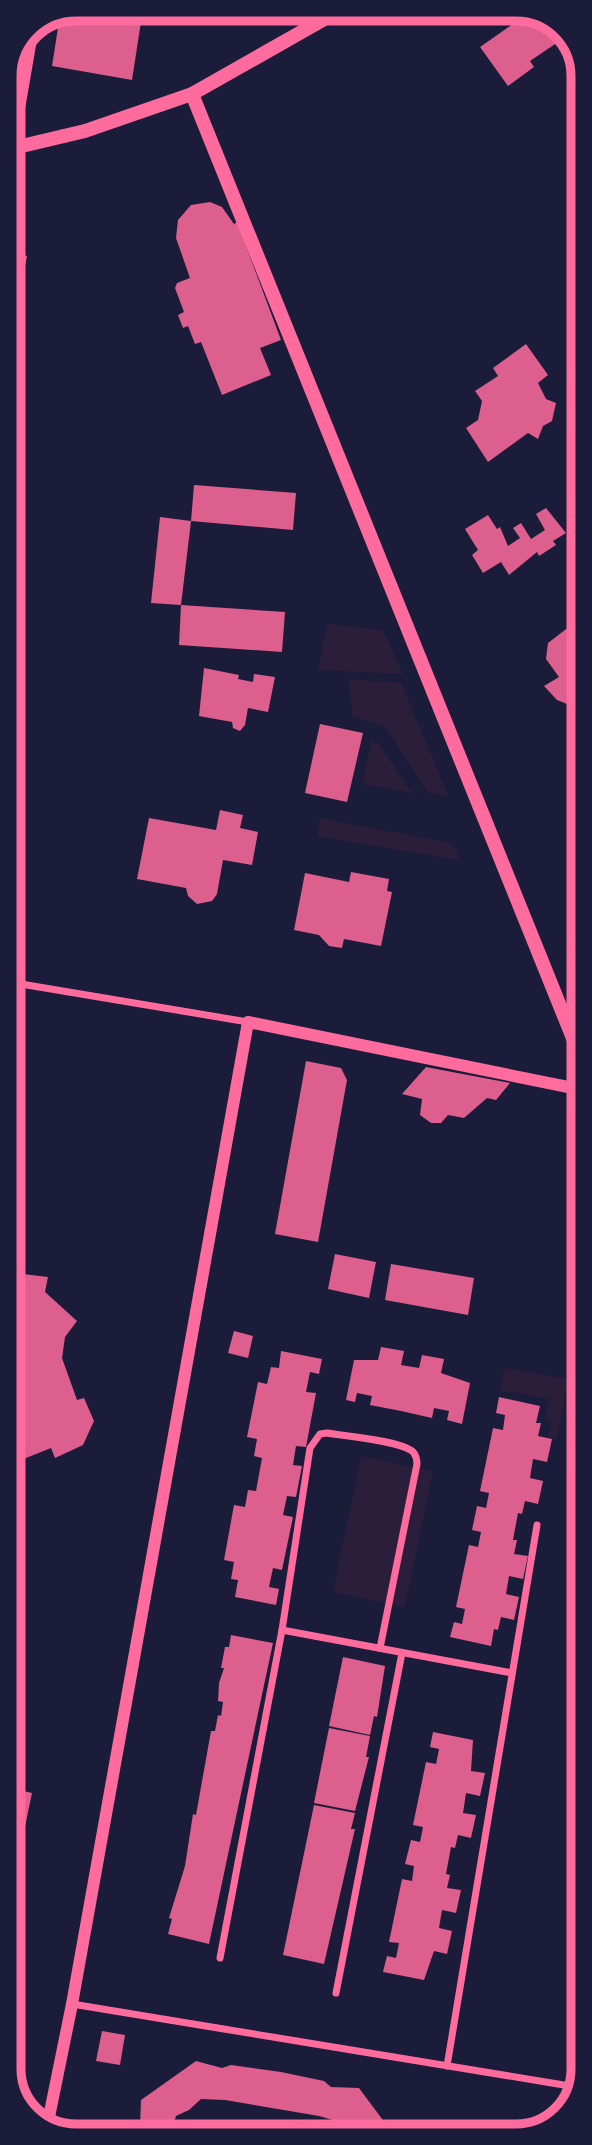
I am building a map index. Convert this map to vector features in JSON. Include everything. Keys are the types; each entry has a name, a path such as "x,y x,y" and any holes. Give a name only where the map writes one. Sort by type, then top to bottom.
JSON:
{"main road":[{"path":"21,146 85,131 192,94 324,21"},
{"path":"192,94 571,1033"}],"street":[{"path":"316,26 317,21"},
{"path":"21,102 33,42"},
{"path":"21,984 248,1022 571,1088"},
{"path":"49,2117 72,2004 248,1022"},
{"path":"220,1958 282,1630 313,1441 320,1434 393,1444 407,1448 415,1454 417,1464 380,1648"},
{"path":"447,2066 537,1525"},
{"path":"282,1630 512,1673"},
{"path":"337,1993 402,1653"},
{"path":"72,2004 568,2086"}],"shaded area":[{"path":"327,624 383,630 403,674 318,670"},
{"path":"349,679 401,683 449,797 428,793 386,727 352,716"},
{"path":"371,740 378,743 412,793 363,784"},
{"path":"320,818 450,843 457,850 459,860 317,836"},
{"path":"505,1368 568,1379 557,1439 548,1437 552,1421 545,1419 549,1399 500,1390"},
{"path":"361,1456 433,1471 405,1607 333,1592"}],"building":[{"path":"76,21 141,21 132,80 52,66 59,24"},
{"path":"517,21 544,28 559,42 530,61 534,67 508,86 480,47"},
{"path":"210,202 222,207 234,224 237,222 281,340 260,348 271,375 222,395 201,342 195,344 188,326 183,328 178,315 184,312 175,288 177,283 190,278 176,238 178,220 191,205"},
{"path":"21,255 27,256 21,286"},
{"path":"526,344 548,375 538,383 546,399 556,403 552,421 543,426 538,439 528,433 488,462 466,428 478,420 482,401 475,391 498,376 493,368"},
{"path":"194,485 296,493 293,530 191,521"},
{"path":"546,508 566,533 553,541 556,545 539,556 537,552 509,575 501,562 483,573 472,555 478,550 465,529 488,515 497,529 500,527 508,546 520,538 513,528 521,523 531,539 545,530 536,514"},
{"path":"160,517 191,521 181,605 151,603"},
{"path":"181,605 285,612 282,652 179,645"},
{"path":"571,627 571,706 557,700 544,686 559,677 546,659 548,643"},
{"path":"204,668 239,675 238,679 253,682 254,674 275,677 268,712 248,708 245,725 240,731 233,728 232,722 199,716"},
{"path":"320,724 363,733 347,802 305,793"},
{"path":"220,810 243,815 240,828 258,832 252,865 223,860 217,894 212,901 197,904 188,896 186,888 137,879 149,818 216,830"},
{"path":"351,872 389,879 387,891 392,892 381,946 344,939 342,948 329,946 319,935 294,930 305,873 349,882"},
{"path":"306,1061 341,1068 347,1080 318,1242 275,1234"},
{"path":"426,1067 510,1083 496,1100 487,1098 464,1118 448,1115 441,1123 431,1123 420,1115 422,1099 402,1094"},
{"path":"335,1254 376,1262 369,1298 328,1289"},
{"path":"391,1264 474,1278 468,1315 385,1300"},
{"path":"23,1274 48,1277 45,1292 77,1321 65,1337 62,1358 77,1400 84,1398 94,1421 83,1445 55,1458 51,1448 21,1460"},
{"path":"234,1331 253,1336 248,1358 228,1353"},
{"path":"381,1347 404,1351 401,1365 419,1368 422,1355 444,1359 441,1373 470,1383 462,1424 447,1420 449,1411 434,1408 432,1418 370,1405 372,1396 357,1393 355,1402 346,1400 354,1360 378,1360"},
{"path":"281,1351 322,1359 319,1374 310,1372 306,1392 316,1393 306,1447 296,1446 293,1465 302,1466 296,1497 287,1496 283,1515 293,1517 282,1570 273,1568 269,1587 279,1589 276,1605 235,1597 238,1580 231,1579 234,1562 224,1560 234,1505 245,1507 248,1490 256,1491 262,1458 254,1456 257,1439 247,1437 258,1382 267,1384 271,1367 279,1368"},
{"path":"499,1397 540,1406 536,1423 541,1423 538,1436 552,1439 547,1462 533,1459 530,1478 543,1481 538,1504 525,1501 522,1514 518,1513 513,1540 517,1540 514,1554 528,1556 523,1579 509,1576 506,1594 519,1597 514,1620 501,1617 498,1630 494,1629 491,1646 450,1637 454,1622 462,1624 465,1609 456,1607 469,1545 478,1547 481,1532 472,1530 477,1506 486,1508 489,1493 480,1491 493,1428 503,1430 505,1415 496,1413"},
{"path":"231,1635 273,1643 209,1944 168,1934 172,1919 169,1918 185,1866 211,1731 215,1731 218,1715 221,1716 223,1702 218,1701 219,1683 224,1668 221,1668 225,1647 229,1647"},
{"path":"343,1657 385,1666 377,1717 374,1716 370,1735 329,1726"},
{"path":"329,1728 370,1736 366,1757 369,1757 355,1811 314,1803"},
{"path":"433,1732 473,1740 471,1771 485,1773 480,1796 466,1793 463,1813 476,1815 471,1838 458,1835 455,1848 451,1847 446,1874 450,1875 447,1888 461,1890 456,1913 442,1910 439,1928 452,1931 447,1954 434,1951 424,1980 383,1972 387,1956 396,1958 399,1943 389,1942 402,1879 412,1881 414,1866 405,1864 411,1840 420,1842 423,1827 413,1825 426,1762 436,1764 439,1749 430,1747"},
{"path":"21,1790 32,1793 21,1846"},
{"path":"314,1805 355,1813 351,1829 355,1829 324,1964 283,1955"},
{"path":"102,2031 125,2035 120,2065 96,2061"},
{"path":"196,2061 222,2068 231,2065 281,2072 324,2081 331,2087 359,2088 386,2124 344,2124 319,2116 225,2100 201,2099 189,2110 176,2116 174,2124 140,2124 141,2100"}]}
